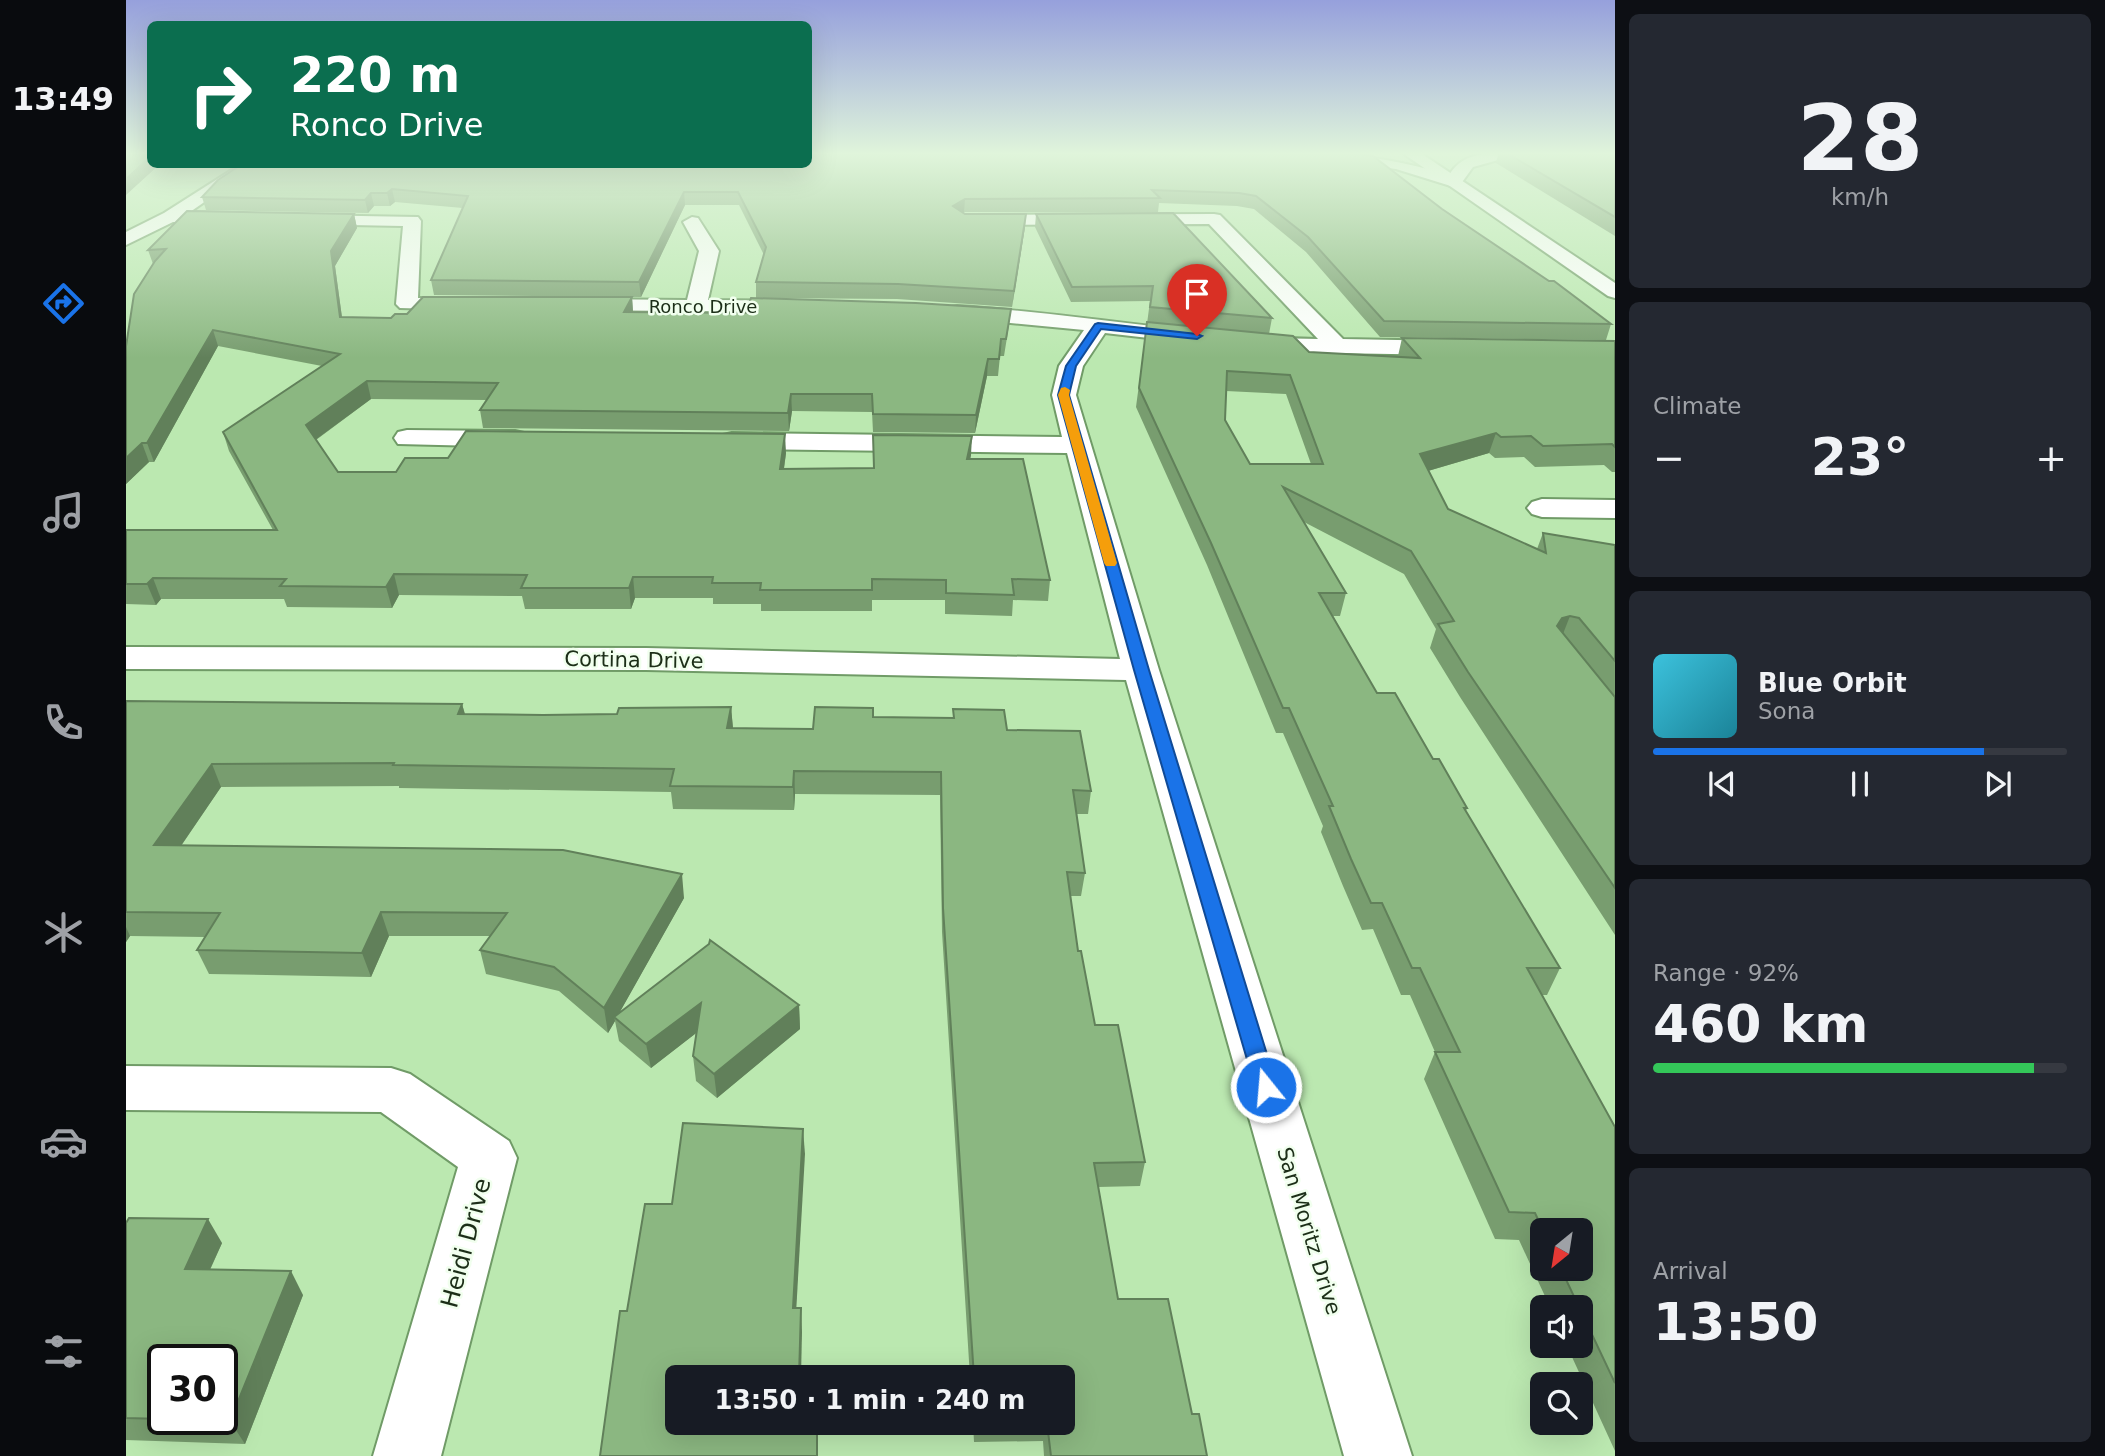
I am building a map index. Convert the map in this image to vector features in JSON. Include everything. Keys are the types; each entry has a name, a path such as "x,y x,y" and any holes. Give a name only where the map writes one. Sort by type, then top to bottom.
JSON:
{"street":[{"path":"126,239 160,222"},
{"path":"412,222 407,304 489,304"},
{"path":"692,222 709,251 696,306"},
{"path":"1217,222 1338,347"},
{"path":"1512,222 1615,292"},
{"name":"Ronco Drive","path":"558,305 821,307"},
{"path":"942,311 1008,315 1271,345 1477,348"},
{"name":"San Moritz Drive","path":"1098,326 1071,366 1064,395 1141,670 1378,1456"},
{"path":"407,438 544,439"},
{"path":"709,441 1077,445"},
{"path":"1542,508 1615,509"},
{"name":"Cortina Drive","path":"126,658 646,659 1141,670"},
{"name":"Heidi Drive","path":"126,1088 391,1090 489,1158 407,1456"}],"building":[{"path":"176,222 349,222 331,251 340,317 391,318 395,314 407,314 423,297 632,297 624,312 746,313 751,298 1011,309 1006,339 1001,339 999,359 988,359 976,415 873,414 872,394 791,394 788,413 480,410 498,383 367,381 306,425 338,472 396,472 405,458 448,458 466,431 785,434 780,469 874,468 873,435 972,436 967,459 1023,459 1050,580 1012,579 1014,595 946,593 946,580 872,579 872,590 760,590 761,583 712,583 713,577 633,577 629,588 521,588 527,575 394,574 386,587 280,586 286,579 153,578 147,584 126,584 126,530 277,530 223,432 340,354 213,330 147,443 142,443 126,458 126,346 134,294 166,249 148,250"},
{"path":"457,222 669,222 639,282 431,280"},
{"path":"753,222 1025,222 1014,291 898,284 756,282 766,247"},
{"path":"1040,222 1181,222 1272,318 1150,307 1153,286 1072,287"},
{"path":"1289,222 1461,222 1549,281 1554,281 1611,324 1384,321 1308,237"},
{"path":"1147,322 1293,336 1309,352 1420,358 1402,338 1615,341 1615,447 1612,444 1543,446 1531,436 1501,437 1496,433 1420,454 1448,509 1546,553 1543,533 1615,545 1615,661 1579,618 1562,618 1557,626 1615,697 1615,888 1438,624 1454,621 1411,551 1283,487 1346,593 1319,593 1377,693 1395,693 1433,759 1439,759 1467,808 1464,808 1560,968 1527,968 1615,1127 1615,1383 1593,1337 1593,1295 1573,1295 1567,1281 1593,1281 1593,1218 1537,1218 1535,1213 1509,1212 1435,1052 1460,1052 1420,968 1412,968 1382,903 1371,903 1329,806 1333,806 1289,708 1283,708 1139,388","holes":["1227,371 1290,375 1323,464 1250,464 1225,420"]},
{"path":"126,701 462,704 458,714 543,715 617,714 619,708 731,707 727,728 813,729 815,707 873,708 873,717 954,718 953,709 1004,710 1007,730 1080,731 1091,791 1073,790 1085,873 1067,872 1078,951 1081,951 1095,1025 1118,1025 1145,1162 1094,1163 1118,1299 1168,1299 1192,1414 1199,1414 1207,1456 1051,1456 1048,1435 1075,1435 1075,1365 973,1365 943,908 941,772 794,771 793,787 670,786 674,769 393,765 394,763 212,764 154,845 563,850 682,874 604,1008 554,967 480,950 507,913 381,912 362,953 197,950 220,913 126,912"},
{"path":"710,940 799,1005 714,1074 693,1056 701,1003 646,1044 614,1017 709,944"},
{"path":"683,1123 803,1129 793,1308 801,1308 799,1365 665,1365 665,1435 817,1435 817,1456 600,1456 620,1311 627,1311 645,1204 672,1204"},
{"path":"129,1218 208,1219 185,1269 291,1271 238,1401 238,1344 147,1344 147,1419 126,1418 126,1223"}],"slow traffic":[{"path":"1065,390 1077,445 1111,563"}],"route":[{"path":"1197,336 1098,326 1071,366 1064,395 1141,670 1266,1087"}]}
